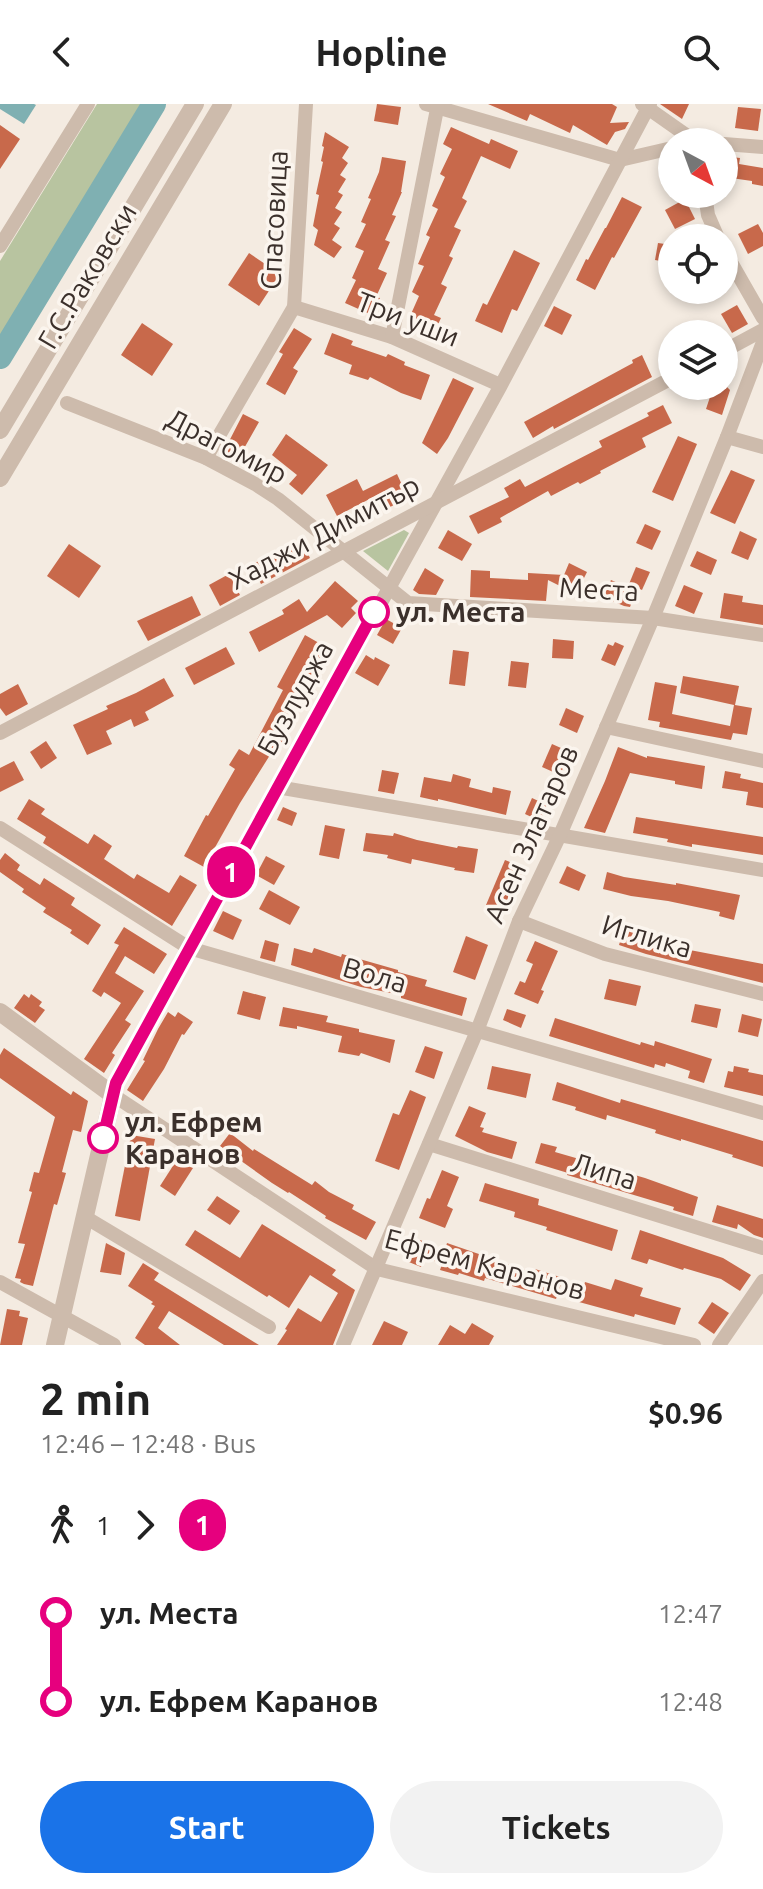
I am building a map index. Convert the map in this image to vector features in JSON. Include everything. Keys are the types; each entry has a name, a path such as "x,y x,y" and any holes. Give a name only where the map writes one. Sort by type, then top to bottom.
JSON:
{"street":[{"path":"0,246 87,104"},
{"name":"Г.С.Раковски","path":"0,430 195,104"},
{"name":"Г.С.Раковски","path":"0,478 223,104"},
{"name":"Спасовица","path":"206,458 294,307 306,104"},
{"path":"392,337 434,105 620,160 658,151"},
{"path":"646,105 677,128"},
{"name":"Бузлуджа","path":"55,1345 116,1083 500,385 646,105"},
{"path":"738,145 763,147"},
{"path":"738,274 763,318"},
{"name":"Три уши","path":"294,307 392,337 500,385"},
{"path":"738,343 763,330"},
{"name":"Асен Златаров","path":"343,1345 477,1031 519,921 560,835 653,618 763,342"},
{"name":"Хаджи Димитър","path":"0,733 658,385"},
{"name":"Драгомир","path":"67,403 206,458 267,491 388,587"},
{"path":"727,437 763,447"},
{"name":"Места","path":"388,587 408,603 653,618 763,635"},
{"path":"606,727 763,761"},
{"path":"277,787 763,870"},
{"name":"Вола","path":"0,828 189,948 763,1113"},
{"name":"Иглика","path":"519,921 605,954 763,994"},
{"name":"Ефрем Каранов","path":"0,1012 113,1095 377,1269 694,1345"},
{"name":"Липа","path":"429,1144 763,1248"},
{"path":"85,1217 269,1327"},
{"path":"719,1345 763,1281"},
{"path":"0,1282 114,1345"}],"green space":[{"path":"97,104 154,104 0,357 0,261"},
{"path":"404,530 409,533 388,571 363,551"}],"water":[{"path":"0,104 36,105 24,124 0,109"}],"building":[{"path":"377,104 401,107 398,125 374,121"},
{"path":"488,104 612,104 617,107 610,123 629,122 625,129 615,132 607,145 573,125 570,133 530,114 527,121"},
{"path":"660,104 689,104 682,119"},
{"path":"738,107 761,109 758,131 735,128"},
{"path":"0,125 20,139 0,169"},
{"path":"451,127 489,144 491,139 518,151 510,169 481,156 462,198 467,201 454,227 461,230 441,284 447,287 434,315 441,318 433,335 407,323 419,296 412,292 424,266 418,264 430,237 426,235 438,209 432,206 445,177 440,174 452,149 443,144"},
{"path":"325,132 349,147 342,158 348,163 340,175 346,179 338,192 343,195 335,208 342,212 334,224 340,228 332,240 342,247 334,258 314,245 318,230 313,226 319,195 316,194"},
{"path":"382,157 406,161 402,192 392,215 396,216 385,240 390,242 378,269 387,273 372,315 345,303 356,280 352,278 364,251 355,247 366,224 361,222 371,199 368,198"},
{"path":"738,158 739,164 763,168 763,186 752,184 752,181 738,179"},
{"path":"622,197 642,207 595,290 576,280"},
{"path":"690,208 695,219 685,224 672,224 665,210"},
{"path":"758,224 763,233 763,246 748,254 738,234"},
{"path":"514,250 540,263 517,311 512,309 502,333 475,321 483,303 487,305"},
{"path":"249,253 280,274 259,306 228,285"},
{"path":"737,305 748,324 738,330 738,320 724,320 721,314"},
{"path":"554,306 572,315 562,335 544,326"},
{"path":"142,323 173,344 152,376 121,355"},
{"path":"294,328 312,339 293,368 298,371 285,395 266,384 283,354 279,352"},
{"path":"332,333 353,341 351,345 386,357 388,354 405,362 404,365 430,375 421,400 370,377 368,380 349,374 352,365 324,354"},
{"path":"642,355 652,377 533,438 524,422 633,363 632,360"},
{"path":"453,378 474,388 437,454 422,443"},
{"path":"709,400 727,400 722,415 706,409"},
{"path":"663,405 672,423 642,438 646,447 580,484 578,482 551,496 548,491 478,534 469,516 509,497 504,488 520,479 525,487 602,447 599,441 649,416 647,413"},
{"path":"243,414 259,422 242,452 246,454 240,465 222,455"},
{"path":"286,434 328,465 302,495 289,484 297,475 272,455"},
{"path":"678,436 697,444 673,501 652,492"},
{"path":"731,470 755,480 735,524 710,513"},
{"path":"397,474 408,498 388,508 381,493 337,516 326,495 357,479 363,491"},
{"path":"645,524 661,531 652,550 636,543"},
{"path":"448,530 472,544 462,561 438,548"},
{"path":"740,531 757,539 748,560 731,553"},
{"path":"301,539 310,558 261,584 251,565"},
{"path":"69,544 101,566 79,598 47,576"},
{"path":"697,551 717,560 711,575 690,566"},
{"path":"569,563 587,572 576,594 548,580 546,601 470,597 471,570 490,571 490,578 528,580 528,573 564,575"},
{"path":"636,567 650,572 642,590 629,584"},
{"path":"425,568 444,580 436,595 419,594 413,590"},
{"path":"229,574 240,595 220,606 209,585"},
{"path":"611,580 636,591 630,607 603,597"},
{"path":"335,581 358,601 351,608 356,613 342,628 327,615 259,652 249,632 284,614 282,610 299,599 307,612"},
{"path":"684,585 703,593 694,614 675,606"},
{"path":"724,593 743,596 742,602 763,605 763,625 720,618"},
{"path":"192,596 201,615 148,641 137,621"},
{"path":"386,619 402,628 393,644 377,635"},
{"path":"305,635 326,647 313,669 310,678 313,680 305,694 301,692 276,736 285,741 276,758 270,755 204,867 184,856 235,769 229,765 239,749 249,755 283,690 277,687"},
{"path":"553,639 574,641 573,659 552,658"},
{"path":"615,642 624,646 615,666 601,660 608,644 613,646"},
{"path":"226,647 235,664 194,685 185,668"},
{"path":"453,650 469,652 465,686 449,684"},
{"path":"366,655 390,665 378,686 355,673"},
{"path":"511,661 529,663 526,688 508,686"},
{"path":"683,676 739,686 735,705 752,708 747,735 733,733 731,740 659,727 660,722 648,720 655,682 677,686 672,714 730,726 734,705 680,693"},
{"path":"164,678 174,696 145,712 149,720 134,727 131,719 106,731 112,744 87,755 73,725"},
{"path":"18,684 28,704 6,716 0,708 0,694"},
{"path":"566,708 584,716 577,733 559,725"},
{"path":"46,741 57,758 41,769 30,752"},
{"path":"552,744 570,752 560,775 542,767"},
{"path":"618,747 647,758 705,766 702,789 630,773 605,833 584,828"},
{"path":"14,761 24,780 0,792 0,768"},
{"path":"382,770 399,773 394,794 378,791"},
{"path":"725,771 763,783 763,808 746,805 748,792 722,788"},
{"path":"453,774 471,779 469,787 492,793 493,787 511,791 506,815 420,797 424,777 451,782"},
{"path":"532,798 547,805 540,821 525,814"},
{"path":"29,799 45,809 41,814 88,844 94,834 112,846 104,859 134,879 137,874 169,893 180,875 197,885 172,926 43,843 46,837 17,819"},
{"path":"283,807 297,813 292,826 277,820"},
{"path":"636,817 763,837 763,855 692,844 692,847 633,833"},
{"path":"325,825 345,829 339,859 319,855"},
{"path":"366,833 393,836 394,833 457,848 478,849 474,873 412,859 411,864 387,858 388,855 363,851"},
{"path":"5,853 20,865 17,870 40,885 44,878 75,898 71,905 101,925 88,945 70,933 72,930 43,912 46,908 0,872 0,860"},
{"path":"266,856 285,866 274,885 256,875"},
{"path":"505,860 524,868 504,913 486,905"},
{"path":"567,866 586,875 579,891 559,883"},
{"path":"607,872 740,895 734,920 719,916 720,912 603,889"},
{"path":"269,890 300,907 290,925 259,909"},
{"path":"223,911 242,920 233,940 213,931"},
{"path":"124,927 167,954 154,974 125,956 115,973 144,991 125,1020 131,1024 112,1053 115,1055 104,1073 84,1059 121,1003 104,992 101,997 92,991 119,945 114,943"},
{"path":"624,928 664,941 665,938 674,940 674,947 763,964 763,983 619,945"},
{"path":"466,936 488,945 475,980 453,972"},
{"path":"265,940 279,944 275,962 260,958"},
{"path":"535,941 558,951 538,1004 514,994 520,981 525,983 533,964 526,961"},
{"path":"294,948 312,953 314,948 341,957 342,954 427,980 425,986 467,998 462,1016 401,998 401,995 361,987 291,965"},
{"path":"609,979 641,986 636,1006 604,999"},
{"path":"243,991 266,997 260,1020 237,1014"},
{"path":"24,994 29,998 31,994 42,1002 39,1006 45,1010 35,1023 14,1008"},
{"path":"695,1004 721,1009 717,1028 691,1022"},
{"path":"283,1007 328,1016 326,1022 395,1040 390,1063 361,1053 359,1056 338,1052 342,1036 297,1026 297,1029 279,1026"},
{"path":"507,1009 526,1015 521,1028 503,1020"},
{"path":"168,1012 175,1017 178,1012 193,1022 182,1034 143,1101 127,1090 145,1061"},
{"path":"742,1014 762,1019 758,1037 738,1032"},
{"path":"555,1018 640,1045 641,1042 654,1046 655,1041 712,1059 704,1083 688,1078 690,1071 666,1063 665,1067 655,1064 654,1068 549,1036"},
{"path":"425,1046 443,1052 434,1079 415,1072"},
{"path":"4,1048 71,1095 73,1091 88,1101 81,1132 73,1130 62,1172 66,1173 57,1205 54,1204 33,1286 15,1278 25,1244 18,1243 32,1192 29,1191 34,1172 39,1173 55,1117 0,1078 0,1055"},
{"path":"492,1066 531,1074 526,1098 487,1089"},
{"path":"734,1066 763,1075 763,1096 724,1087 728,1071 733,1072"},
{"path":"557,1082 620,1103 621,1099 763,1141 763,1167 607,1115 606,1120 575,1110 576,1107 552,1100"},
{"path":"410,1090 426,1097 399,1170 375,1161 393,1113 399,1115"},
{"path":"469,1106 486,1113 480,1127 484,1128 482,1132 517,1142 512,1159 487,1152 455,1136"},
{"path":"230,1133 253,1151 312,1185 315,1181 354,1205 352,1209 376,1222 366,1240 325,1218 220,1146"},
{"path":"131,1135 155,1139 140,1221 115,1216"},
{"path":"541,1143 557,1147 555,1152 698,1197 693,1216 673,1210 674,1207 535,1163"},
{"path":"178,1158 193,1168 175,1196 160,1186"},
{"path":"442,1170 459,1177 447,1206 453,1209 445,1228 419,1218"},
{"path":"485,1183 539,1199 538,1205 618,1230 612,1251 546,1230 547,1227 514,1217 515,1212 479,1201"},
{"path":"217,1196 240,1211 230,1225 207,1210"},
{"path":"717,1205 763,1219 763,1238 738,1224 737,1229 712,1222"},
{"path":"262,1224 336,1270 332,1275 355,1290 333,1345 277,1345 298,1308 321,1322 338,1293 310,1275 289,1308 185,1245 195,1230 240,1258"},
{"path":"640,1230 723,1258 751,1275 740,1291 721,1279 684,1268 649,1259 647,1264 631,1259"},
{"path":"420,1240 445,1250 447,1243 534,1273 535,1269 563,1278 556,1299 485,1278 484,1281 440,1270 442,1264 424,1257 421,1267 404,1260 412,1241 418,1243"},
{"path":"106,1243 125,1253 121,1275 100,1272"},
{"path":"143,1263 159,1273 154,1280 259,1345 224,1345 169,1311 158,1328 180,1345 145,1345 135,1338 155,1306 128,1286"},
{"path":"615,1279 643,1288 640,1296 681,1308 675,1325 579,1302 585,1282 611,1290"},
{"path":"712,1302 729,1313 714,1334 698,1323"},
{"path":"7,1309 20,1311 19,1316 28,1318 22,1345 0,1345"},
{"path":"384,1321 408,1332 402,1345 372,1345"},
{"path":"472,1323 494,1336 489,1345 438,1345 450,1325 465,1334"}],"waterway":[{"path":"0,357 154,104"}],"bus line":[{"name":"1","path":"103,1138 116,1083 374,612"}],"place":[{"name":"ул. Места","path":"374,612"},
{"name":"ул. Ефрем Каранов","path":"103,1138"}]}
